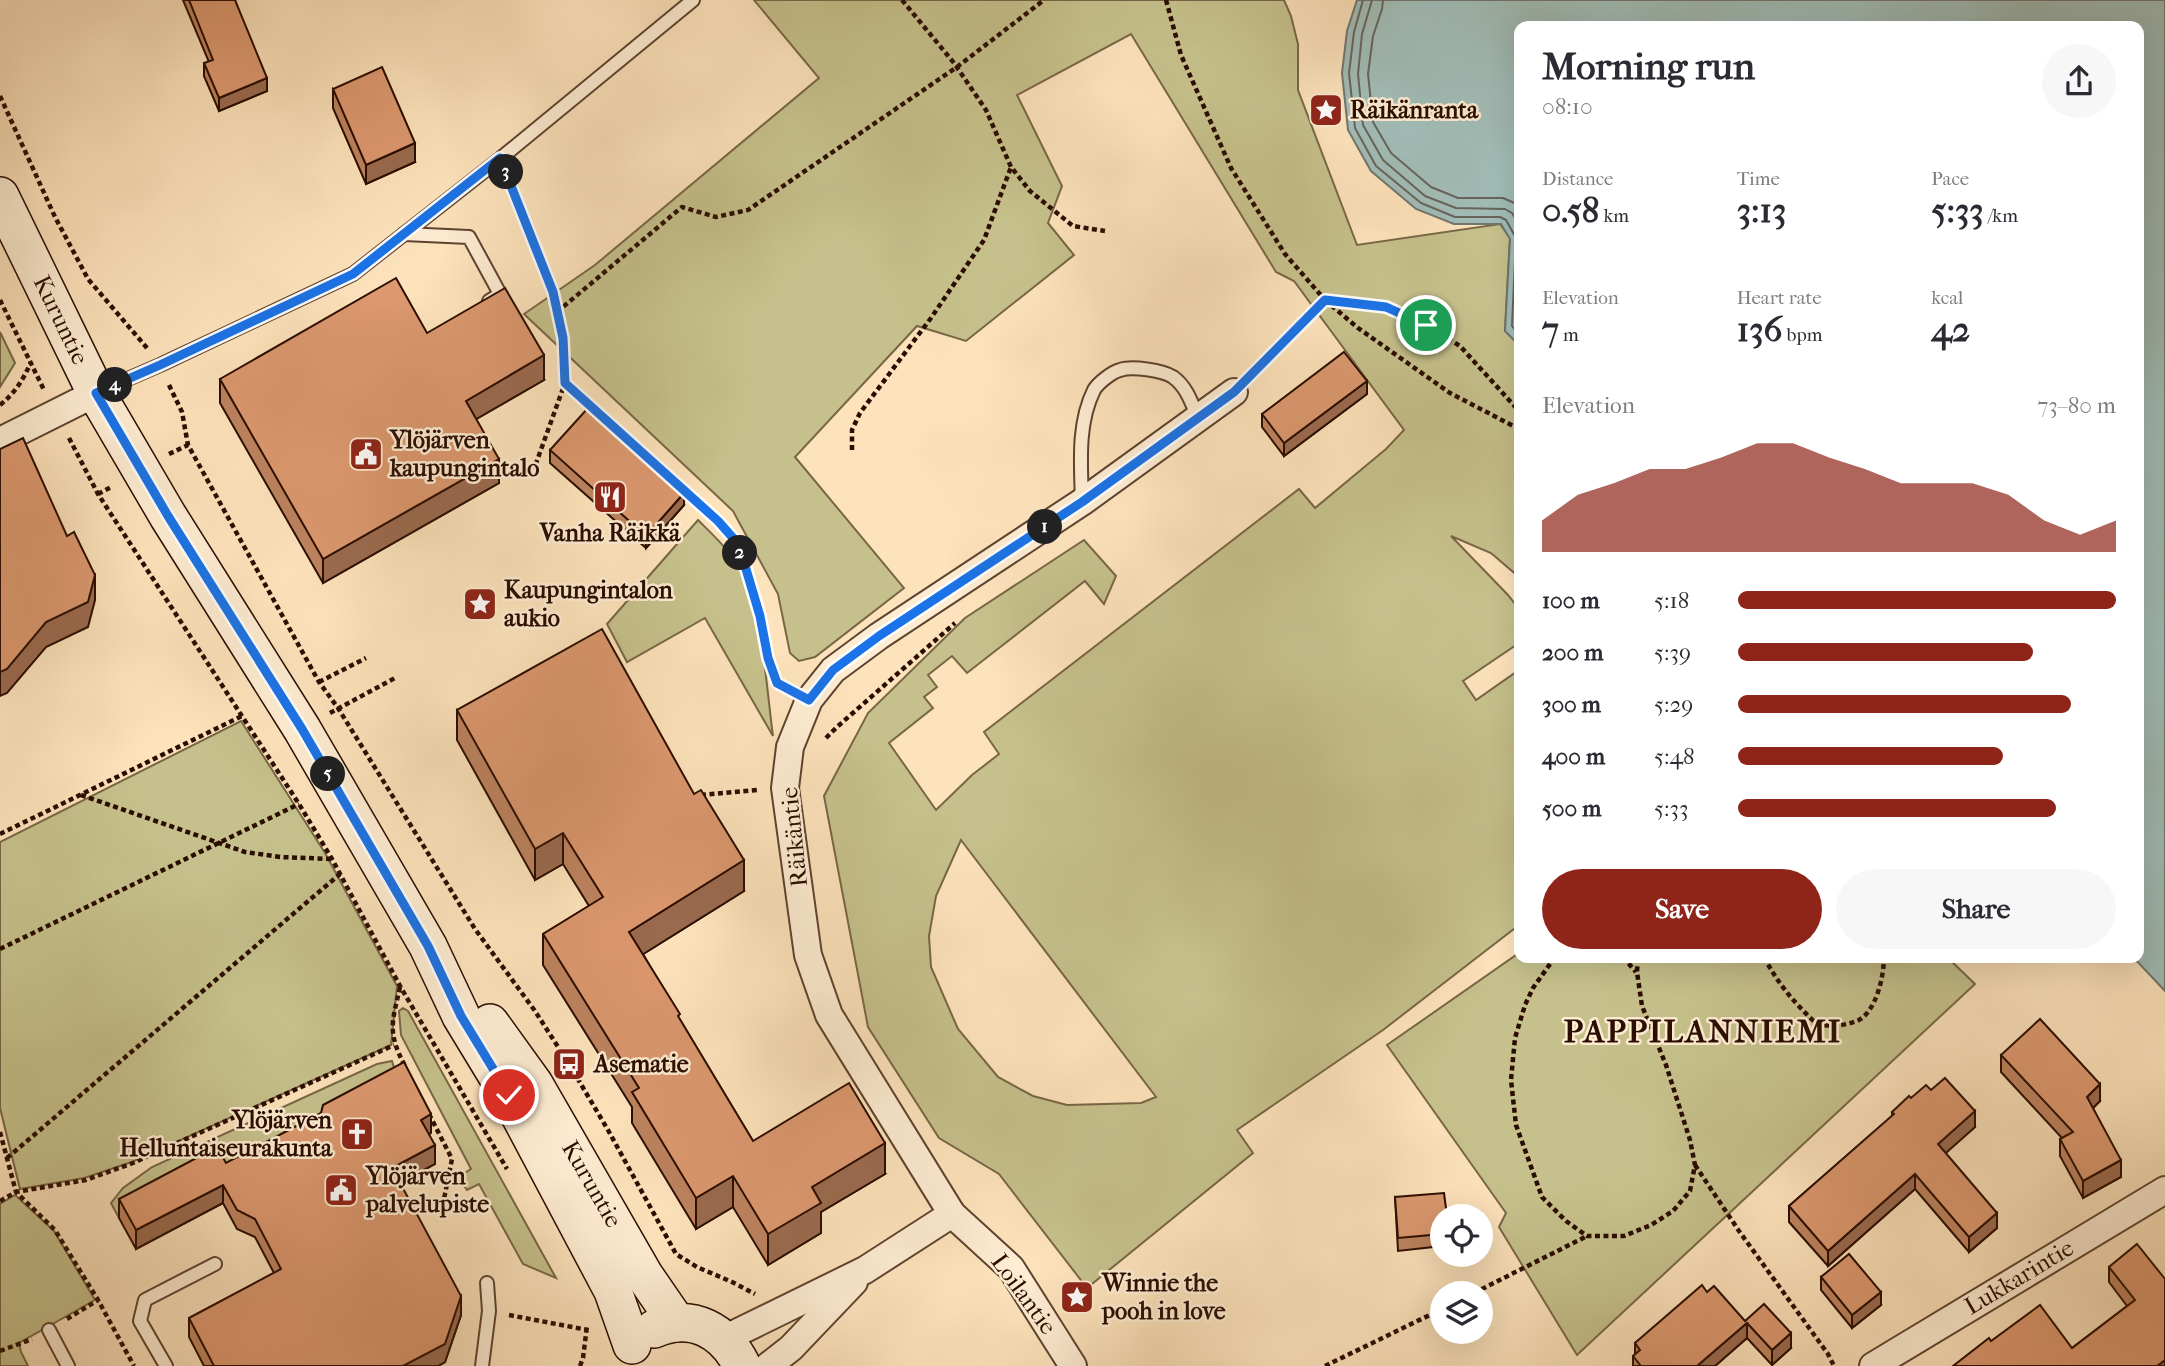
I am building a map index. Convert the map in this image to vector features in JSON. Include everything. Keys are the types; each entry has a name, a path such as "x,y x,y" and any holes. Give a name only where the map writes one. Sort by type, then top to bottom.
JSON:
{"main road":[{"name":"Kuruntie","path":"0,196 96,393 168,516 302,729 428,946 461,1016 509,1095 613,1291 626,1355"},
{"name":"Kuruntie","path":"428,946 483,1014 534,1084 644,1275 677,1323"},
{"path":"626,1355 645,1334 660,1326 677,1323 694,1324 710,1330 733,1353"}],"street":[{"name":"Räikäntie","path":"952,1214 829,1015 808,955 786,788 790,747 809,700 833,670 869,643 1082,502 1234,392"},
{"path":"0,441 96,393"},
{"name":"Lukkarintie","path":"1874,1366 2165,1190"},
{"path":"733,1353 772,1316 864,1270 952,1214"},
{"name":"Loilantie","path":"952,1214 1011,1268 1066,1363"},
{"path":"768,1366 800,1339 864,1270"}],"lane":[{"path":"96,393 353,274 693,0"},
{"path":"404,234 469,237 500,294 479,306"},
{"path":"1082,502 1084,416 1096,386 1119,370 1148,369 1172,377 1189,394 1198,419"},
{"path":"166,1366 140,1321 145,1300 215,1264"},
{"path":"482,1366 489,1311 487,1283"},
{"path":"49,1330 68,1366"}],"path":[{"path":"902,0 957,67 986,110 1011,167 1030,191 1073,226 1105,231"},
{"path":"558,312 682,207 716,217 748,210 957,67 1044,0"},
{"path":"1166,0 1181,55 1231,167 1284,254 1325,300 1369,336 1450,393 1514,426"},
{"path":"0,96 55,217 88,279 160,365 182,412 188,445 319,681 475,929 535,1011 569,1064 676,1254 761,1298 772,1316"},
{"path":"500,158 553,292 563,338 565,383 534,469"},
{"path":"852,450 852,430 860,413 931,318 984,240 1011,167"},
{"path":"0,300 99,494 299,804 332,859 400,986 509,1173"},
{"path":"1234,392 1325,300"},
{"path":"1325,300 1386,307 1426,325 1460,346 1514,405"},
{"path":"0,405 23,380 31,362"},
{"path":"565,383 718,521 733,538 743,559 777,683 809,700"},
{"path":"822,743 836,727 958,620"},
{"path":"319,681 366,658"},
{"path":"338,708 395,678"},
{"path":"0,834 242,716"},
{"path":"691,796 786,788"},
{"path":"80,794 245,852 280,857 332,859"},
{"path":"0,949 299,804"},
{"path":"7,1158 340,874"},
{"path":"1551,963 1525,1004 1515,1038 1511,1080 1516,1125 1542,1197 1566,1221 1587,1236"},
{"path":"1629,963 1637,972"},
{"path":"1493,1283 1587,1236 1624,1236 1651,1225 1673,1211 1690,1191 1695,1165 1690,1140 1666,1065 1642,1006 1638,963"},
{"path":"1767,963 1775,978 1800,1009 1818,1025 1842,1026 1860,1020 1876,1000 1884,963"},
{"path":"400,986 392,1021 394,1045 406,1068"},
{"path":"0,1201 16,1192 86,1180 134,1163 394,1045"},
{"path":"429,1114 452,1159 443,1204"},
{"path":"0,1132 16,1192 55,1230 134,1366"},
{"path":"1695,1165 1834,1366"},
{"path":"489,1311 588,1330"},
{"path":"1325,1366 1430,1315"},
{"path":"580,1366 588,1330 585,1319"}],"shaded area":[{"path":"754,0 1284,0 1298,44 1298,90 1357,245 1500,224 1510,238 1505,330 1514,340 1514,573 1491,553 1451,536 1514,603 1514,646 1463,681 1476,700 1514,673 1514,929 1383,1030 1237,1130 1253,1153 1087,1288 999,1174 939,1138 868,1027 824,796 868,713 965,618 1084,540 1116,576 1104,604 1085,581 967,673 952,656 928,675 937,687 924,697 933,708 889,743 936,810 972,775 999,754 984,732 1299,489 1315,508 1386,449 1404,430 1294,281 1276,272 1131,34 1017,95 1062,186 1048,223 1074,255 966,341 917,326 795,457 904,588 815,657 799,661 790,653 778,594 733,511 524,314 595,265 819,78","holes":["961,840 1156,1097 1141,1103 1067,1105 1033,1096 998,1077 958,1029 931,967 929,936 936,896"]},
{"path":"0,332 15,363 0,387"},
{"path":"698,520 735,562 751,597 763,656 773,736 705,618 627,662 607,624"},
{"path":"241,721 325,853 397,986 391,1045 132,1162 84,1178 20,1189 0,1108 0,842"},
{"path":"1514,956 1514,963 1953,963 1975,984 1577,1355 1499,1227 1506,1213 1387,1045"},
{"path":"403,1008 408,1011 556,1278 523,1264 479,1184 467,1190 458,1177 471,1169 401,1035 399,1011"},
{"path":"392,1061 399,1083 119,1218 111,1203 123,1188 152,1167 377,1064"},
{"path":"15,1195 54,1231 95,1300 19,1343 28,1366 0,1366 0,1204"}],"water":[{"path":"1357,0 2165,0 2165,991 2139,963 2144,963 2144,21 1514,21 1514,340 1505,331 1510,239 1501,224 1454,224 1416,209 1371,171 1348,130 1342,73 1347,31"}],"building":[{"path":"189,0 235,0 267,78 219,98 204,63 213,60"},
{"path":"382,67 415,143 366,165 333,89"},
{"name":"Ylöjärven kaupungintalo","path":"396,278 427,333 505,288 544,355 466,401 499,459 323,559 220,379"},
{"path":"1344,352 1367,381 1284,443 1262,414"},
{"path":"588,408 684,493 646,536 550,450"},
{"path":"23,438 67,536 74,532 95,575 88,602 46,622 7,669 0,672 0,449"},
{"path":"602,629 694,794 701,790 744,860 629,932 753,1141 849,1083 885,1143 812,1187 821,1203 768,1234 733,1176 696,1198 632,1092 639,1088 543,934 603,897 563,833 535,849 457,710"},
{"path":"2040,1019 2100,1084 2087,1097 2121,1160 2083,1181 2060,1139 2073,1132 2001,1055"},
{"path":"404,1062 431,1114 421,1120 435,1145 392,1168 461,1296 445,1344 403,1366 214,1366 189,1318 281,1269 255,1219 237,1210 223,1185 136,1230 119,1199 217,1147 226,1163 321,1113 323,1105"},
{"path":"1945,1078 1975,1111 1938,1144 1997,1213 1969,1237 1915,1174 1828,1251 1789,1206 1894,1114 1892,1112 1909,1096 1911,1098 1926,1085 1931,1090"},
{"path":"1444,1193 1445,1204 1430,1204 1430,1235 1398,1238 1395,1197"},
{"path":"2137,1244 2165,1279 2165,1360 2157,1366 1953,1366 1989,1338 1991,1341 2040,1305 2072,1348 2135,1300 2109,1267"},
{"path":"1849,1254 1881,1292 1852,1315 1821,1277"},
{"path":"1702,1285 1707,1292 1714,1286 1745,1321 1764,1304 1791,1333 1772,1350 1747,1323 1697,1366 1641,1366 1633,1356 1640,1350 1635,1343"}],"place":[{"name":"Räikänranta","path":"1326,110"},
{"name":"Ylöjärven kaupungintalo","path":"366,454"},
{"name":"Vanha Räikkä","path":"610,497"},
{"name":"Kaupungintalon aukio","path":"480,604"},
{"name":"Asematie","path":"569,1064"},
{"name":"Ylöjärven Helluntaiseurakunta","path":"357,1134"},
{"name":"Ylöjärven palvelupiste","path":"341,1190"},
{"name":"Winnie the pooh in love","path":"1077,1297"}],"district":[{"name":"PAPPILANNIEMI","path":"1703,1031"}],"route":[{"path":"509,1095 461,1016 428,946 302,729 168,516 96,393 353,274 500,158 553,292 563,338 565,383 718,521 733,538 743,559 777,683 809,700 833,670 879,636 1082,502 1234,392 1325,300 1386,307 1426,325"}]}
